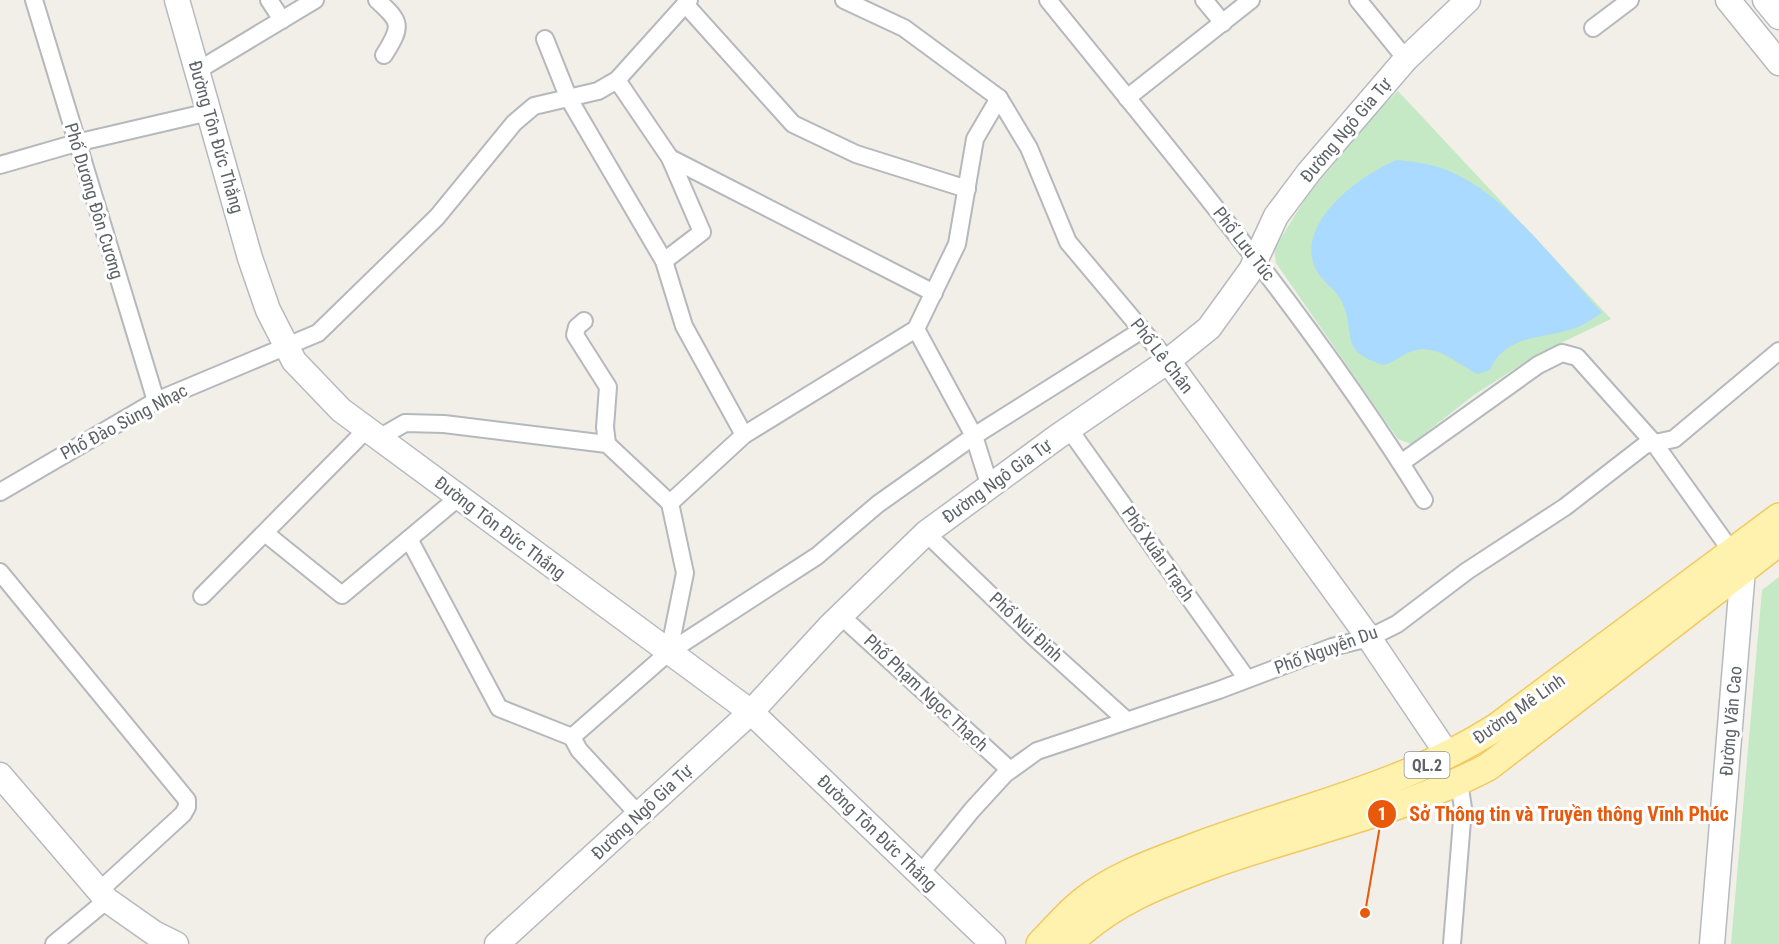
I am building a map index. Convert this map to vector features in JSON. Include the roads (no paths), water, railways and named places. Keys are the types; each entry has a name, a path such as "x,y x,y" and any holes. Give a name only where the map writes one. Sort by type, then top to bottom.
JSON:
{"main road":[{"name":"Đường Mê Linh","path":"1069,944 1107,911 1171,880 1241,855 1395,807 1459,782 1514,749 1738,560 1779,517"},
{"name":"Đường Mê Linh","path":"1040,944 1082,901 1126,875 1234,833 1364,792 1448,756 1498,726 1738,560 1779,542"}],"street":[{"name":"Phố Dương Đôn Cương","path":"34,0 156,401"},
{"name":"Đường Tôn Đức Thắng","path":"177,0 250,258 268,310 294,361 315,385 373,434 751,712 993,944"},
{"path":"269,0 282,20"},
{"path":"197,71 315,0"},
{"path":"377,0 397,20 396,31 384,55"},
{"name":"Phố Lê Chân","path":"844,0 904,28 999,98 1029,148 1068,242 1168,361 1369,638 1448,756"},
{"name":"Phố Lưu Túc","path":"1048,0 1257,258 1401,463 1424,500"},
{"path":"1204,0 1222,22"},
{"path":"1127,98 1251,0"},
{"path":"1358,0 1406,59"},
{"name":"Đường Ngô Gia Tự","path":"497,944 751,712 841,616 926,533 1069,429 1168,361 1209,328 1251,270 1276,216 1309,172 1406,59 1468,0"},
{"path":"1593,28 1630,0"},
{"path":"1728,0 1779,63"},
{"path":"1765,0 1779,17"},
{"path":"664,261 702,232 670,158 617,80 687,2 793,124 856,154 967,189"},
{"path":"545,39 569,99 664,261 684,326 744,435"},
{"name":"Phố Đào Sùng Nhạc","path":"0,492 156,401 318,333 437,217 514,123 534,106 598,91 617,80"},
{"path":"670,503 744,435 916,329 957,244 975,140 999,98"},
{"path":"0,165 76,143 209,112"},
{"path":"670,158 934,293"},
{"path":"584,321 577,327 575,335 608,387 605,427 607,444"},
{"path":"916,329 974,436 990,487"},
{"path":"572,737 669,652 817,556 878,504 974,436 1142,330"},
{"name":"Phố Nguyễn Du","path":"920,873 972,810 1010,770 1037,751 1332,647 1369,638 1397,624 1467,571 1565,507 1645,445 1674,439 1779,351"},
{"path":"1401,463 1538,365 1562,353 1577,357 1654,443 1738,560"},
{"path":"202,596 265,533 373,434 405,423 434,424 607,444 670,503 685,573 669,652"},
{"name":"Phố Xuân Trạch","path":"1069,429 1246,679"},
{"path":"265,533 342,595 459,497"},
{"name":"Phố Núi Đinh","path":"926,533 1126,720"},
{"path":"409,539 499,708 572,737 579,750 639,815"},
{"name":"Đường Văn Cao","path":"1712,944 1738,560"},
{"path":"0,572 187,800 187,807 183,814 54,944"},
{"name":"Phố Phạm Ngọc Thạch","path":"841,616 1010,770"},
{"path":"0,775 103,895 154,933 176,944"},
{"path":"1452,944 1463,808 1459,782"}],"water":[{"path":"1397,160 1445,169 1472,183 1493,198 1551,254 1602,313 1578,327 1517,343 1497,358 1490,370 1477,374 1445,355 1428,350 1410,352 1384,365 1360,354 1351,341 1342,302 1315,268 1312,246 1316,229 1337,200 1367,176"}],"place":[{"name":"Sở Thông tin và Truyền thông Vĩnh Phúc","path":"1365,913"}]}
